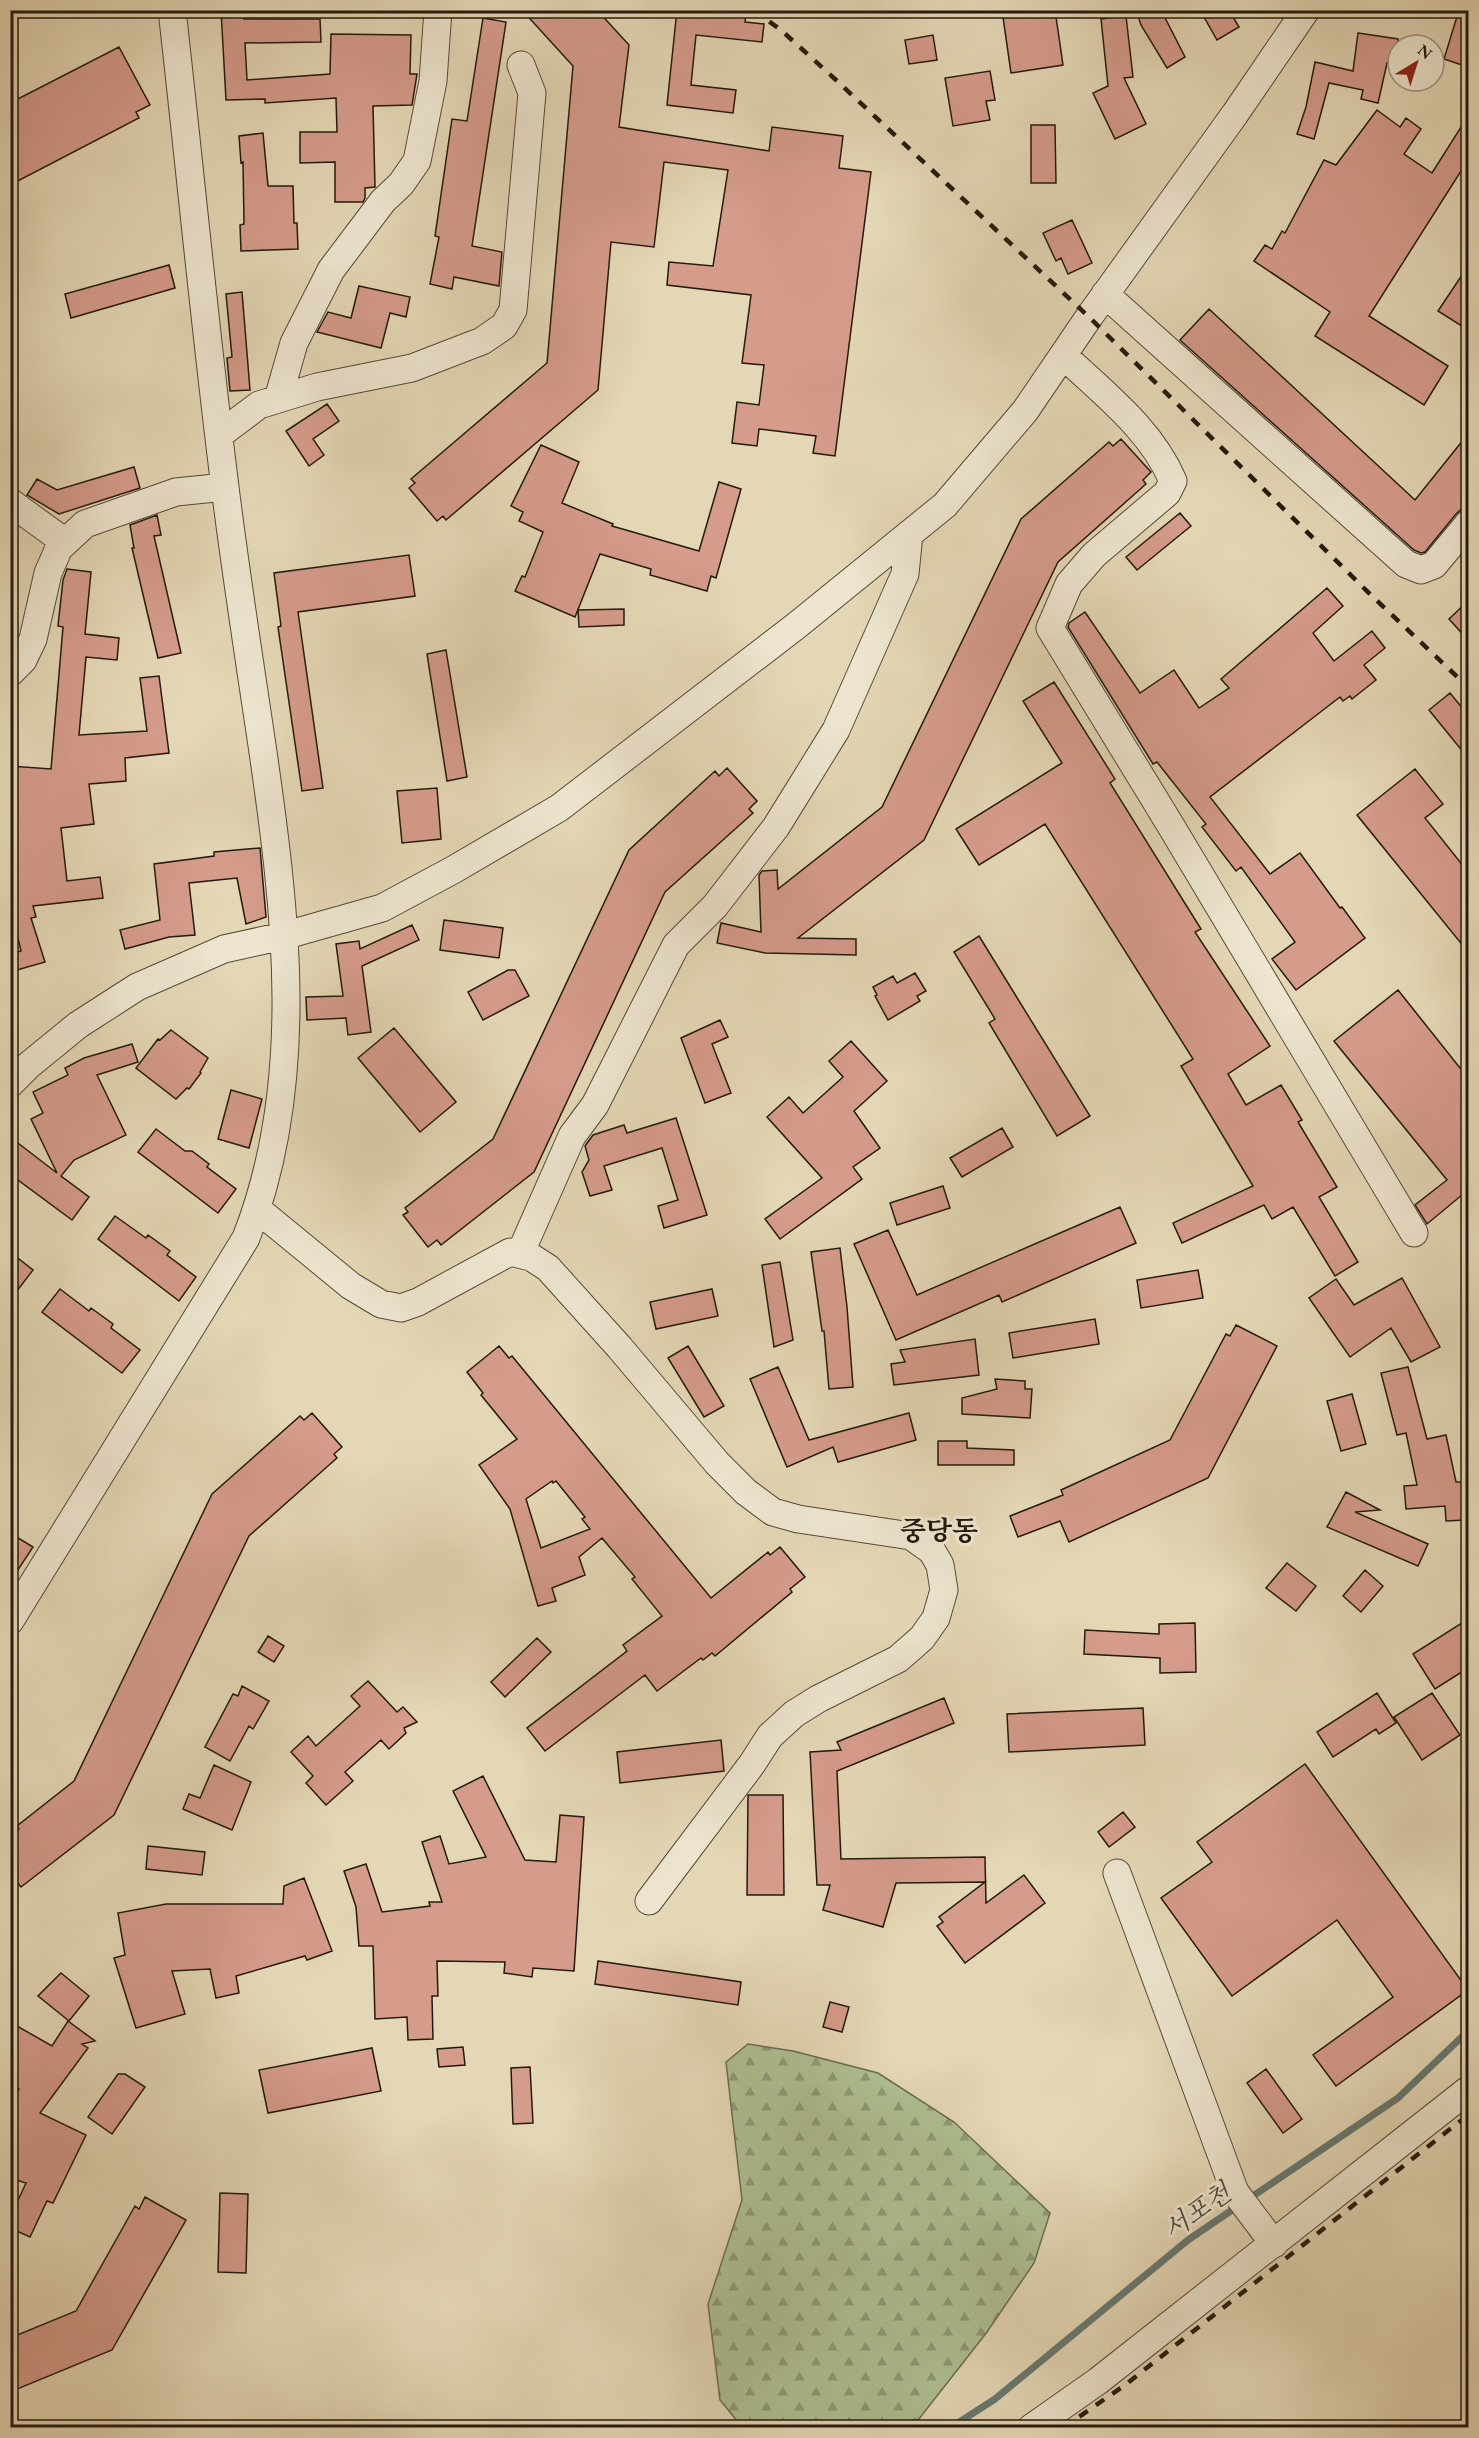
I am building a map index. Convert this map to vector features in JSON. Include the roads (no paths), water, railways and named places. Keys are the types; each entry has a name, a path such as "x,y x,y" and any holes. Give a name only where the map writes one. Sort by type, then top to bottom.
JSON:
{"street":[{"path":"10,1621 246,1238 258,1209 280,1112 286,1048 279,864 225,487 172,10"},
{"path":"278,399 294,344 331,270 382,201 401,184 417,161 433,81 438,10"},
{"path":"10,1084 78,1025 137,987 224,949 283,936 382,908 453,870 559,808 787,633 945,505 1025,411 1306,10"},
{"path":"219,435 259,405 317,387 412,368 482,340 504,326 513,310 532,93 521,65"},
{"path":"1105,294 1407,564 1421,570 1434,565 1468,524"},
{"path":"1063,355 1137,424 1166,464 1173,481 1167,493 1094,555 1069,584 1050,628 1172,826 1414,1233"},
{"path":"10,673 23,660 33,639 48,573 59,548 85,524 176,492 225,487"},
{"path":"10,502 66,542"},
{"path":"520,1254 572,1136 595,1105 676,945 715,906 776,827 836,730 904,574 909,534"},
{"path":"258,1209 351,1286 381,1304 401,1308 418,1302 510,1252 531,1257 548,1268 620,1348 717,1463 746,1492 773,1512 798,1519 911,1536 932,1551 940,1565 944,1590 936,1618 922,1638 898,1659 818,1699 794,1714 770,1736 752,1764 649,1901"},
{"path":"1117,1873 1235,2192 1274,2244"},
{"path":"1031,2427 1098,2381 1468,2090"}],"waterway":[{"name":"서포천","path":"1247,2200 1398,2098 1468,2031"},
{"name":"서포천","path":"950,2428 995,2399 1188,2240 1238,2206"}],"railway":[{"path":"753,10 781,30 836,80 1089,317 1373,597 1468,687"},
{"path":"1063,2428 1125,2385 1468,2115"}],"district":[{"name":"중당동","path":"939,1530"}]}
